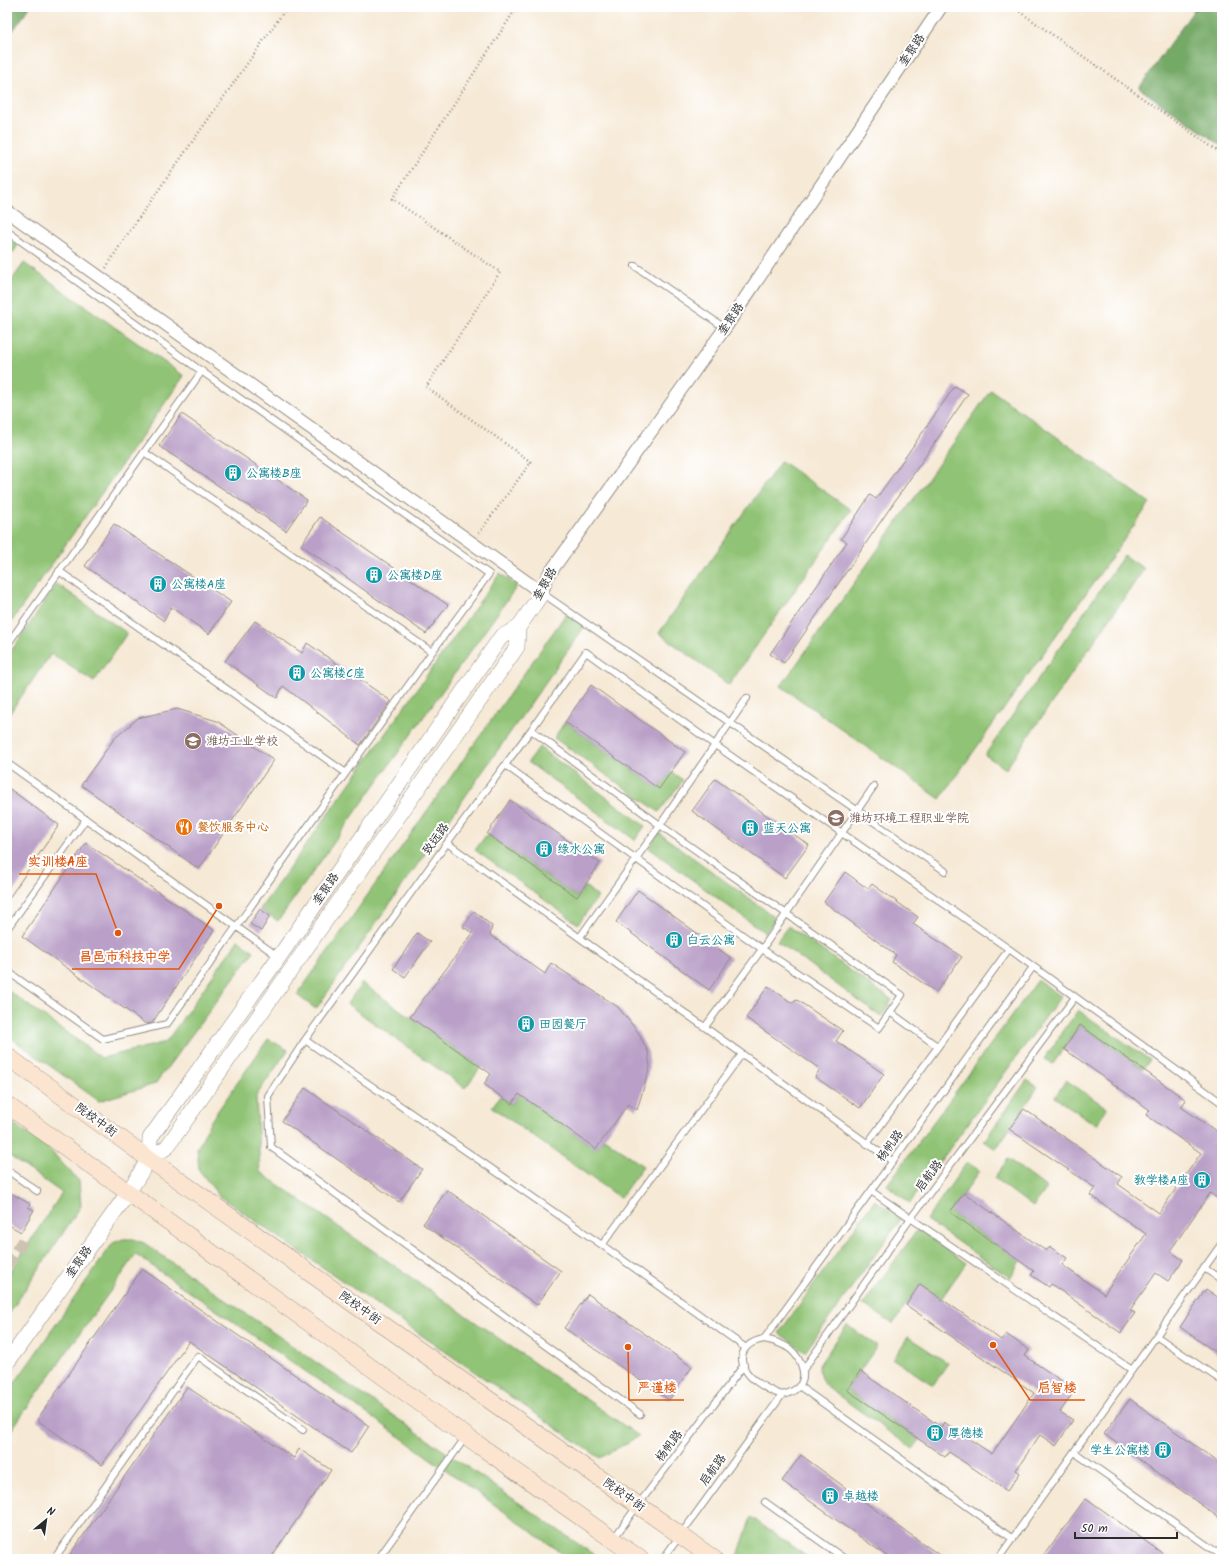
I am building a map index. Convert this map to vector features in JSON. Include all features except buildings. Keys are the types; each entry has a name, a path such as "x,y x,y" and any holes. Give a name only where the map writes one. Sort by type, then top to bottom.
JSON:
{"main road":[{"name":"院校中街","path":"7,1056 149,1159 714,1559"},
{"path":"7,1105 466,1436 640,1559"}],"street":[{"name":"奎聚路","path":"149,1159 150,1138 279,957 501,637 518,628 542,593 547,577 725,328 940,7"},
{"path":"7,211 542,593"},
{"name":"奎聚路","path":"7,1363 128,1193 149,1159 167,1147 513,654 517,648 518,628"}],"lane":[{"path":"7,231 489,574 236,925 167,1024 103,1039 7,971"},
{"path":"635,266 725,328"},
{"path":"7,644 202,371"},
{"path":"144,452 432,652"},
{"path":"59,571 346,773"},
{"path":"542,593 945,871"},
{"name":"致远路","path":"640,1414 271,1147 268,1096 304,1040 447,843 532,730 586,652 715,745"},
{"path":"580,937 660,825 747,698"},
{"path":"505,765 762,949 879,1028 902,995 660,825 532,730"},
{"path":"715,745 1009,949 1222,1102"},
{"path":"7,764 236,925 279,957"},
{"path":"704,1027 762,949 856,810 874,786"},
{"path":"7,929 86,819"},
{"path":"447,843 892,1161"},
{"path":"867,1144 1009,949"},
{"name":"杨帆路","path":"764,1339 1033,967"},
{"name":"启航路","path":"803,1370 911,1218 1075,997"},
{"path":"890,1012 937,1046"},
{"path":"304,1040 602,1246 746,1348"},
{"path":"602,1246 742,1054"},
{"path":"7,1170 37,1191"},
{"path":"871,1191 1132,1370"},
{"path":"998,1559 1222,1243"},
{"path":"1204,1268 1222,1280"},
{"path":"1156,1336 1222,1382"},
{"path":"764,1339 775,1341 792,1350 802,1363 802,1381 798,1388 790,1393 782,1395 757,1382 748,1373 744,1365 743,1351 754,1341 764,1339"},
{"path":"54,1559 198,1356 303,1430"},
{"name":"杨帆路","path":"613,1540 744,1365"},
{"path":"799,1386 1013,1538"},
{"name":"启航路","path":"663,1559 782,1395"},
{"path":"378,1559 466,1436"},
{"path":"1074,1452 1222,1556"},
{"path":"765,1502 845,1559"}],"path":[{"path":"109,284 105,269 122,242 287,7"},
{"path":"472,543 531,462 426,387 500,272 392,199 517,7"},
{"path":"1013,7 1222,154"}],"green space":[{"path":"7,7 30,7 7,39"},
{"path":"1196,7 1222,7 1222,146 1139,88"},
{"path":"7,231 21,241 7,261"},
{"path":"24,263 184,376 7,628 7,287"},
{"path":"991,390 1150,503 940,799 781,686"},
{"path":"781,461 851,510 729,685 659,633"},
{"path":"1124,555 1144,569 1006,769 985,755"},
{"path":"500,573 517,586 278,921 260,909"},
{"path":"57,584 127,633 94,682 51,654 7,717 7,657"},
{"path":"566,614 585,626 316,1009 297,995"},
{"path":"565,722 659,789 671,772 683,780 659,812 554,738"},
{"path":"539,747 645,826 635,840 528,762"},
{"path":"659,833 776,918 765,933 649,848"},
{"path":"487,834 577,897 585,886 598,897 578,924 475,850"},
{"path":"788,926 892,1000 881,1017 777,941"},
{"path":"238,940 254,951 155,1084 99,1101 7,1035 7,990 102,1058 166,1042"},
{"path":"1038,980 1061,996 910,1203 887,1185"},
{"path":"362,983 481,1067 465,1088 347,1004"},
{"path":"1078,1010 1150,1060 1143,1069 1080,1025 1053,1064 1044,1059"},
{"path":"268,1039 288,1050 256,1096 260,1172 639,1436 600,1458 219,1196 199,1170 197,1149 210,1122"},
{"path":"1027,1080 1038,1087 996,1149 984,1141"},
{"path":"1066,1080 1107,1108 1096,1125 1055,1097"},
{"path":"519,1094 596,1149 604,1138 643,1166 620,1198 492,1107 500,1096 512,1104"},
{"path":"7,1119 48,1148 79,1181 81,1206 7,1317 7,1276 62,1193 7,1154"},
{"path":"1008,1159 1047,1188 1033,1207 994,1178"},
{"path":"967,1162 980,1171 950,1212 1020,1261 1010,1278 926,1220"},
{"path":"875,1200 901,1219 805,1352 779,1333"},
{"path":"918,1229 966,1263 941,1299 920,1284 893,1324 863,1304"},
{"path":"123,1239 134,1239 144,1243 600,1559 570,1559 382,1424 136,1255 7,1436 7,1394 113,1243"},
{"path":"847,1325 877,1346 847,1390 920,1440 913,1449 828,1388 822,1380 819,1365"},
{"path":"908,1337 948,1363 933,1385 893,1359"},
{"path":"751,1517 810,1559 737,1559"}],"tunnel":[{"path":"7,1266 26,1236"}],"place":[{"name":"公寓楼B座","path":"233,473"},
{"name":"公寓楼D座","path":"374,575"},
{"name":"公寓楼A座","path":"158,584"},
{"name":"公寓楼C座","path":"297,673"},
{"name":"潍坊工业学校","path":"193,741"},
{"name":"潍坊环境工程职业学院","path":"836,818"},
{"name":"餐饮服务中心","path":"184,827"},
{"name":"蓝天公寓","path":"750,828"},
{"name":"绿水公寓","path":"544,849"},
{"name":"昌邑市科技中学","path":"219,906"},
{"name":"实训楼A座","path":"118,933"},
{"name":"白云公寓","path":"674,940"},
{"name":"田园餐厅","path":"526,1024"},
{"name":"教学楼A座","path":"1202,1180"},
{"name":"启智楼","path":"993,1345"},
{"name":"严谨楼","path":"628,1347"},
{"name":"厚德楼","path":"935,1433"},
{"name":"学生公寓楼","path":"1163,1450"},
{"name":"卓越楼","path":"830,1496"}]}
